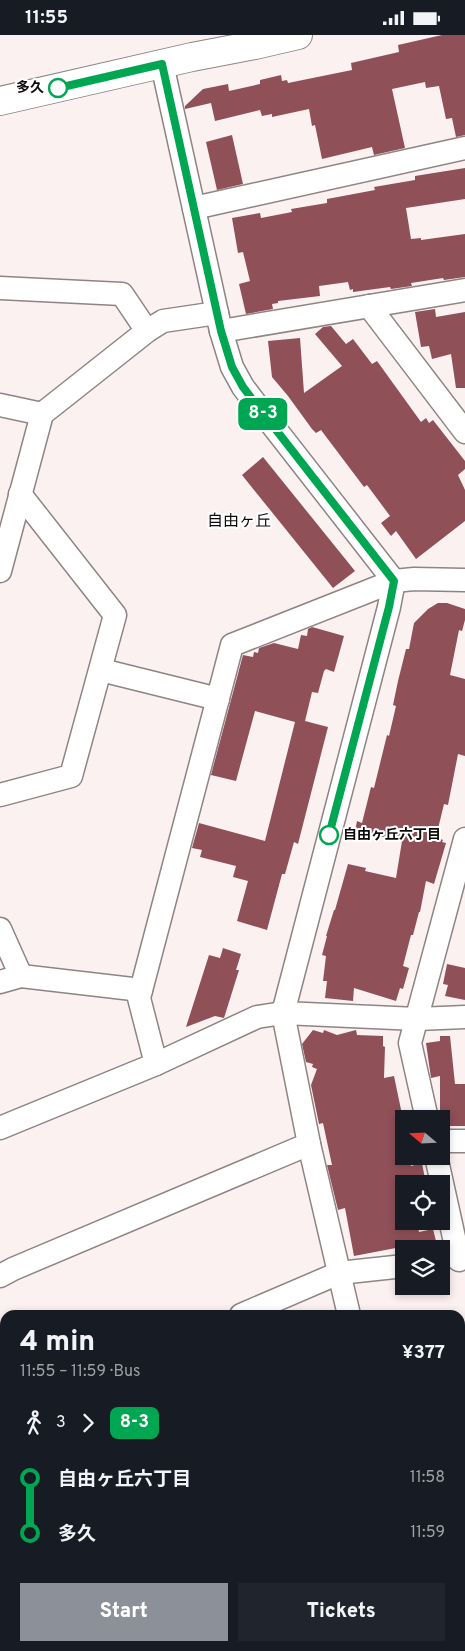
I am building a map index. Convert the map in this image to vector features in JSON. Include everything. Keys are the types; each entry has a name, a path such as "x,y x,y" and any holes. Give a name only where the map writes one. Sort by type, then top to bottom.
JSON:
{"main road":[{"path":"0,101 162,64 255,40 298,35"}],"street":[{"path":"162,64 219,322 232,367 243,387 394,581 389,607 283,1013 309,1144 348,1310"},
{"path":"194,208 465,148"},
{"path":"0,288 122,294 147,331"},
{"path":"0,571 42,414 147,331 163,321 219,322 369,306 465,290"},
{"path":"369,306 462,424"},
{"path":"0,405 42,414"},
{"path":"0,795 71,776 115,615 20,494"},
{"path":"156,1064 139,998 232,645 394,581 414,579 465,580"},
{"path":"101,671 218,699"},
{"path":"425,1110 410,1043 458,895 465,839"},
{"path":"0,929 10,979 141,990"},
{"path":"0,1128 156,1064 257,1017 283,1013 417,1019 465,1017"},
{"path":"450,1141 465,1141"},
{"path":"0,1276 309,1144"},
{"path":"438,1165 455,1261"},
{"path":"252,1310 339,1273 395,1267"}],"building":[{"path":"442,35 465,35 465,135 456,137 452,118 446,119 439,86 426,88 425,82 392,89 405,148 374,155 372,147 322,159 315,125 312,126 309,109 272,117 272,114 262,116 260,110 215,121 211,103 185,109 185,106 203,89 228,84 229,91 260,84 260,80 281,75 282,81 287,80 288,83 352,70 351,63 399,52 398,45"},
{"path":"232,135 243,184 217,190 206,142"},
{"path":"465,168 465,199 406,208 411,239 421,238 421,240 465,234 465,277 411,283 412,286 391,289 390,287 353,292 353,289 350,290 348,282 319,286 320,296 278,301 278,303 272,304 273,309 246,314 239,284 250,281 243,252 238,253 232,218 260,213 261,218 292,212 291,209 327,203 327,199 375,190 374,187 415,180 415,176"},
{"path":"435,309 436,317 465,312 465,388 456,388 451,354 432,359 429,346 421,347 415,312"},
{"path":"331,326 346,344 353,339 372,364 377,361 421,422 426,418 429,423 433,420 465,461 465,469 458,475 465,490 465,521 416,559 396,531 391,536 381,523 390,516 367,485 364,487 321,430 316,433 312,429 272,377 268,341 300,338 304,393 342,366 315,334 323,327"},
{"path":"263,457 355,571 333,588 242,475"},
{"path":"438,603 447,603 465,609 465,620 462,631 459,630 450,675 465,679 465,756 458,754 448,805 444,804 436,837 446,843 434,884 426,881 420,912 413,935 411,935 403,966 409,968 403,989 400,988 396,1001 354,988 353,1001 325,998 327,981 323,981 326,956 322,955 348,864 366,868 365,871 396,878 402,841 371,834 369,839 354,836 357,821 362,823 371,787 374,788 387,735 389,736 396,706 393,705 398,681 406,649 409,649 414,623 428,609"},
{"path":"312,627 344,636 334,672 326,669 318,693 312,692 305,721 328,727 298,844 294,842 285,874 282,874 267,930 237,921 248,881 233,877 236,866 200,857 202,850 192,848 199,823 265,841 295,722 255,711 236,781 211,775 243,655 253,657 254,652 258,653 259,648 274,643 298,649 301,635 307,636 308,629"},
{"path":"223,948 241,954 236,970 239,970 224,1018 215,1016 186,1027 209,955 220,958"},
{"path":"447,964 465,968 465,1000 445,996 448,985 443,984"},
{"path":"313,1030 323,1033 324,1030 337,1035 356,1030 357,1035 383,1036 383,1046 385,1047 384,1078 394,1076 401,1110 395,1110 395,1165 422,1165 424,1175 395,1175 395,1230 419,1230 419,1232 433,1230 436,1240 395,1240 395,1248 354,1256 345,1208 338,1210 327,1165 332,1165 323,1123 319,1124 311,1085 317,1069 312,1067 313,1064 306,1062 302,1044"},
{"path":"440,1036 450,1036 455,1084 465,1084 465,1126 450,1126 450,1110 440,1110 440,1076 431,1078 426,1043 440,1041"}],"bus line":[{"name":"8-3","path":"58,88 162,64 221,331 232,367 243,387 394,581 389,607 329,835"}],"place":[{"name":"多久","path":"58,88"},
{"name":"自由ヶ丘六丁目","path":"329,835"}],"district":[{"name":"自由ヶ丘","path":"239,522"}]}
